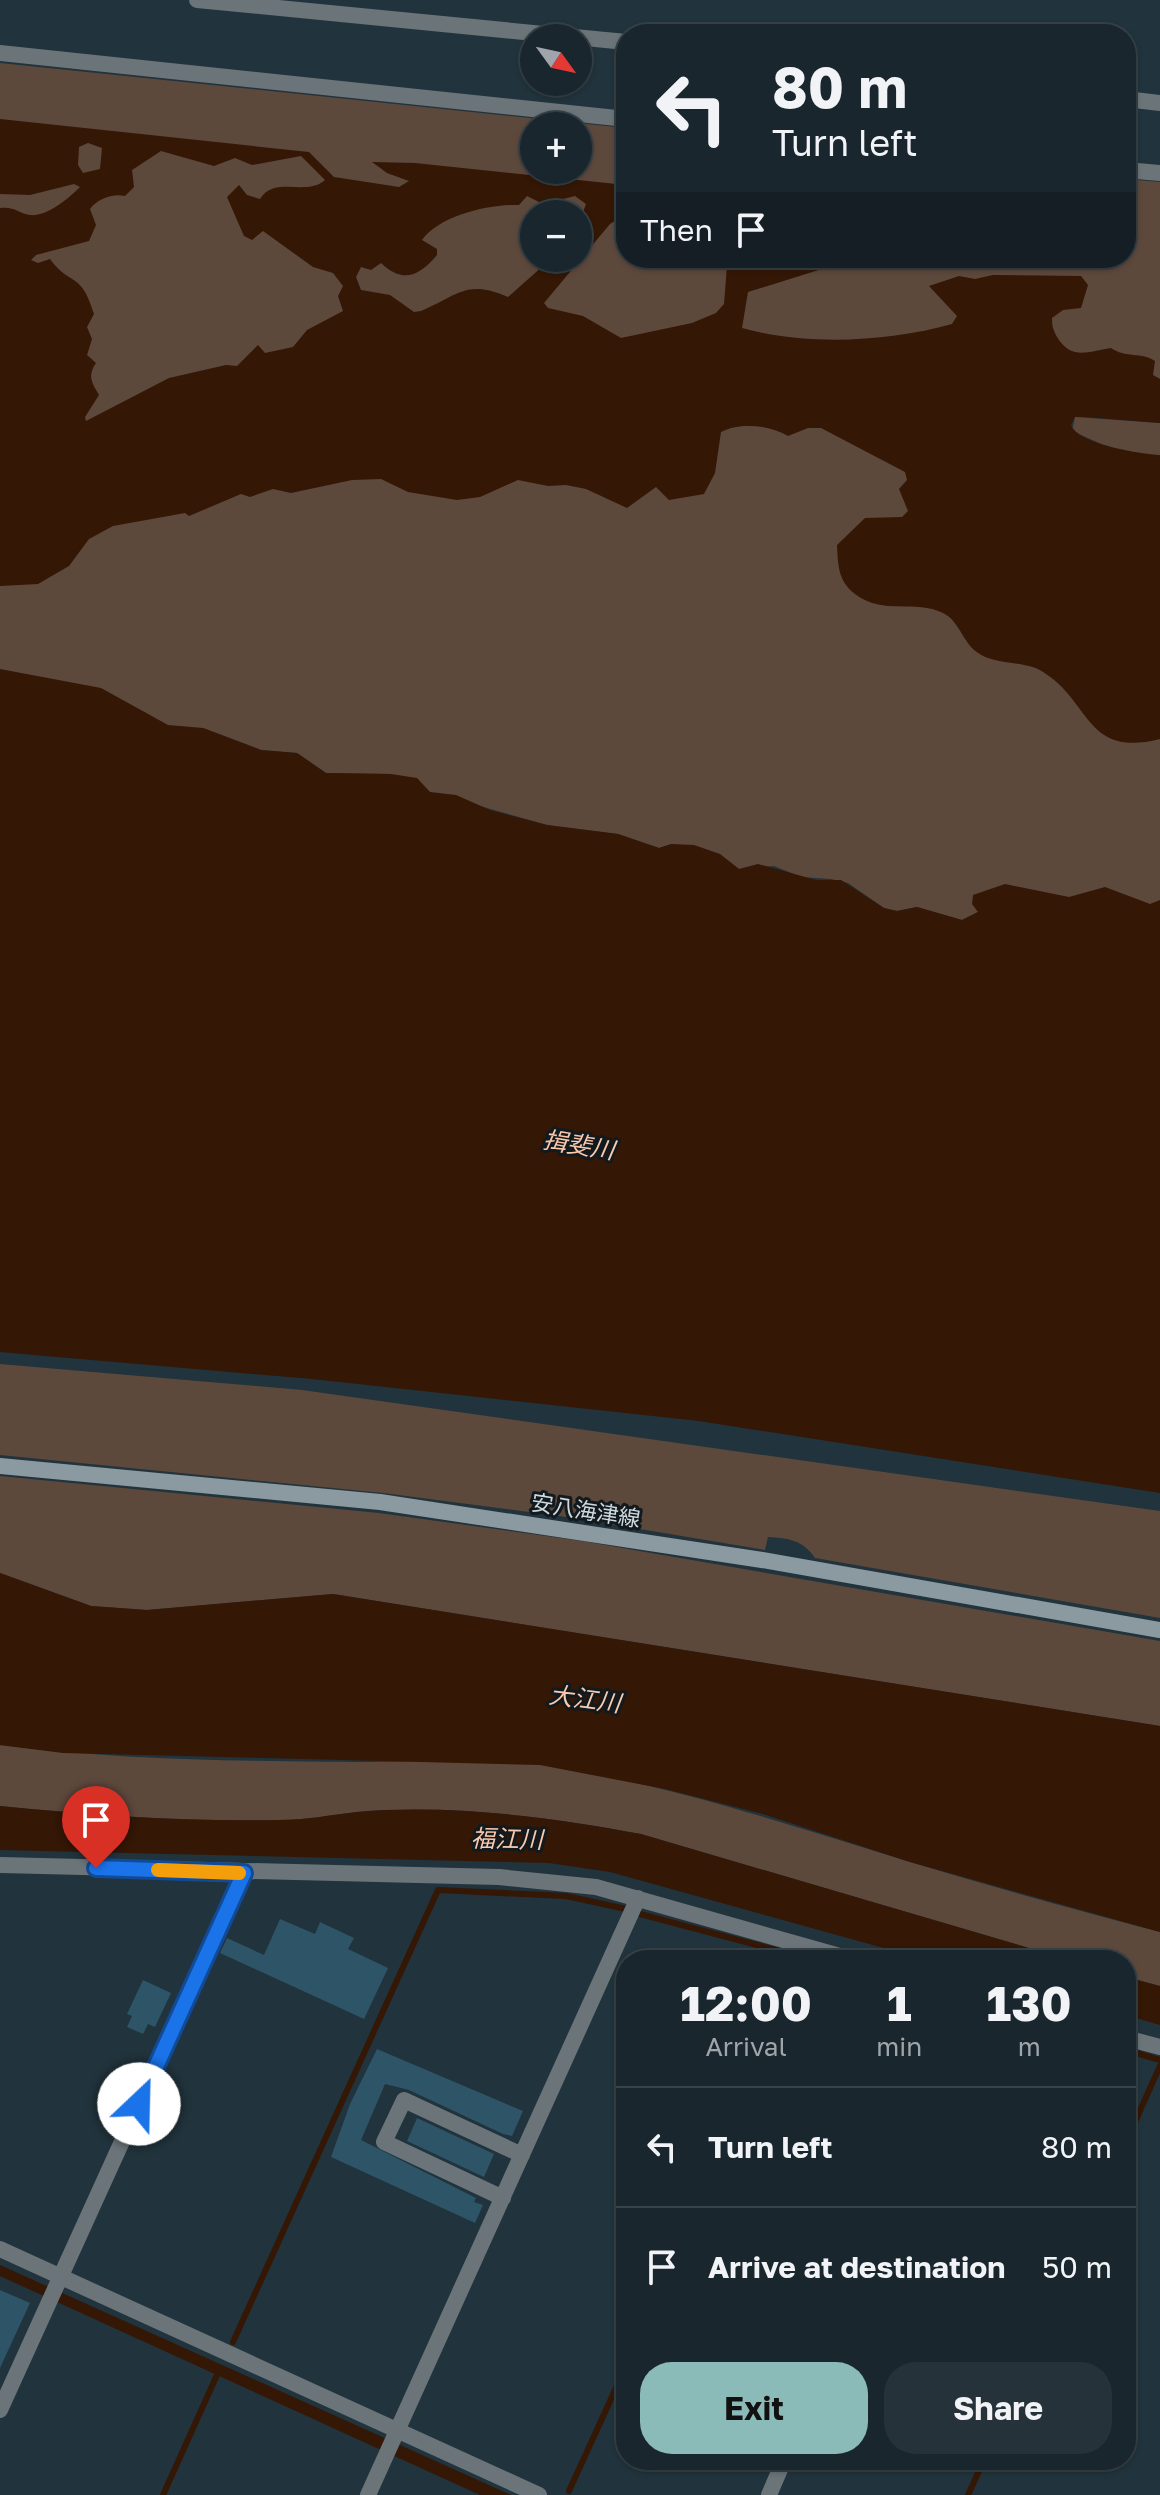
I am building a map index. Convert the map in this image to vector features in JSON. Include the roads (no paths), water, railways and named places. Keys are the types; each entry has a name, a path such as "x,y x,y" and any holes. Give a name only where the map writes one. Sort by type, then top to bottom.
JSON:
{"main road":[{"name":"安八海津線","path":"0,1466 380,1502 762,1560 1160,1630"}],"street":[{"path":"197,0 616,41"},
{"path":"0,53 616,118"},
{"path":"1136,100 1160,103"},
{"path":"1136,171 1160,173"},
{"path":"0,1865 499,1877 596,1887 819,1950"},
{"path":"0,2410 244,1873"},
{"path":"368,2495 638,1898"},
{"path":"1136,2041 1160,2047"},
{"path":"503,2198 384,2142 404,2100 522,2155"},
{"path":"0,2249 59,2281 396,2434 539,2495"},
{"path":"769,2495 780,2470"}],"water":[{"path":"0,119 309,152 334,177 399,187 409,181 387,173 372,162 415,163 520,174 520,184 592,184 592,181 616,184 616,220 592,246 592,200 580,200 575,196 535,200 527,196 520,200 519,205 466,213 430,231 422,240 437,249 437,255 417,272 396,274 381,263 371,270 361,267 356,277 361,290 390,295 414,312 472,289 508,297 536,272 570,272 544,303 548,308 583,316 621,338 692,323 716,313 724,304 727,268 825,268 748,292 742,328 793,338 847,340 901,335 952,324 957,316 929,286 959,276 975,279 993,275 1081,276 1088,285 1081,308 1063,310 1052,318 1054,330 1062,344 1080,353 1111,348 1150,358 1155,361 1153,375 1160,379 1160,423 1075,417 1071,425 1076,432 1097,443 1160,455 1160,739 1135,743 1117,741 1091,724 1059,684 1043,672 982,655 970,646 952,620 943,613 922,607 877,604 866,601 849,589 840,572 837,545 865,518 902,517 908,511 899,489 907,480 905,472 821,428 808,428 788,436 754,426 728,429 721,432 715,473 704,494 669,500 656,487 627,508 586,489 518,480 480,497 457,500 408,492 381,479 352,480 291,493 273,489 250,497 241,494 189,516 185,513 113,526 89,539 69,566 38,584 0,586 0,208 37,215 57,206 80,187 74,184 30,195 0,194","holes":["88,143 102,148 100,169 83,173 78,165 79,147","161,151 214,166 235,158 252,165 301,156 325,180 309,187 274,188 260,199 247,195 239,185 227,197 244,236 252,240 263,231 313,267 333,273 343,286 338,296 343,311 307,330 293,347 265,353 258,345 237,366 226,365 169,378 86,421 85,417 99,395 91,376 96,363 87,355 92,339 87,327 94,314 80,285 50,259 38,263 31,260 36,255 89,241 96,225 90,209 106,198 125,196 134,187 132,170"]},
{"name":"揖斐川","path":"0,669 101,688 168,725 203,728 261,750 297,753 326,773 391,774 417,778 430,792 456,795 490,810 547,825 618,834 659,848 671,844 694,845 720,854 739,869 758,864 816,880 841,880 884,908 897,911 917,907 962,920 978,912 972,904 973,895 1005,884 1069,897 1105,887 1150,904 1160,900 1160,1493 699,1421 312,1379 0,1352"},
{"name":"大江川","path":"0,1573 91,1606 147,1610 333,1594 1160,1726 1160,1932 910,1862 763,1814 665,1789 540,1765 63,1753 0,1745"},
{"name":"福江川","path":"0,1806 209,1820 289,1820 392,1810 500,1814 641,1834 1036,1950 891,1950 610,1872 549,1863 0,1850"},
{"path":"1136,1980 1160,1986 1160,2025 1136,2018"},
{"path":"0,2265 511,2495 480,2495 0,2276"}],"waterway":[{"path":"233,2342 438,1890 566,1896 626,1909"},
{"path":"640,1914 775,1950"},
{"path":"1136,2053 1160,2060"},
{"path":"1136,2120 1160,2066"},
{"path":"163,2495 217,2375"},
{"path":"569,2491 616,2388"},
{"path":"968,2495 979,2470"}]}
